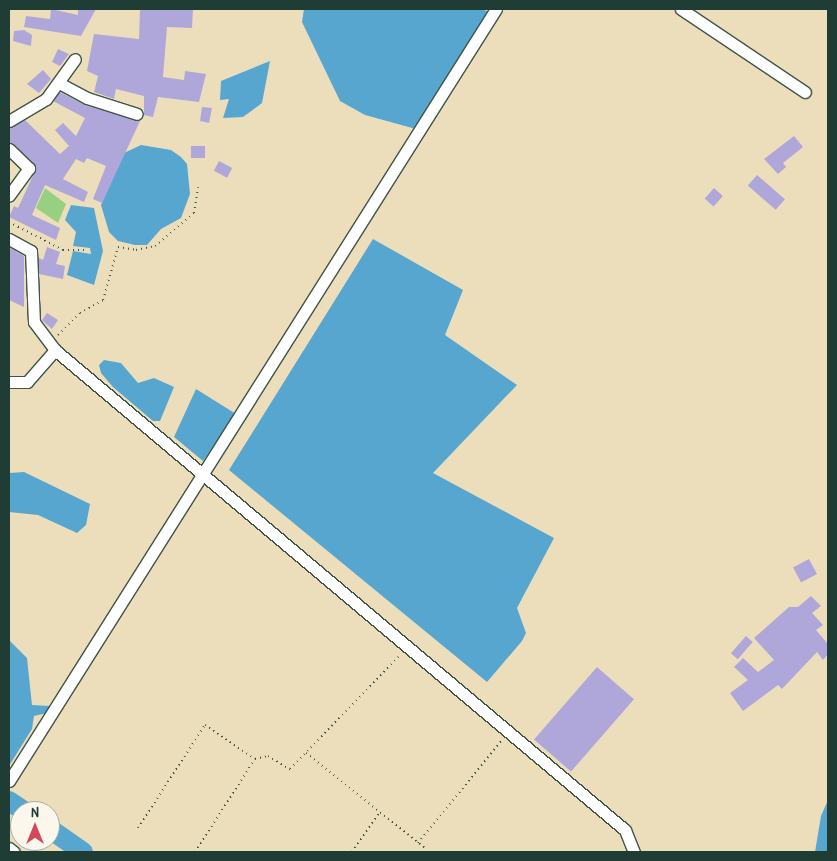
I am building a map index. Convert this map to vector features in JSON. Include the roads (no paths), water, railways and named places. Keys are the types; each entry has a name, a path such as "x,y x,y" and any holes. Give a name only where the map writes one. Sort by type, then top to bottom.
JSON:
{"street":[{"path":"9,781 496,9"},
{"path":"681,9 805,92"},
{"path":"9,121 37,106 60,83 75,59"},
{"path":"60,83 87,98 137,114"},
{"path":"9,150 29,168 9,196"},
{"path":"9,239 31,251 34,322 52,347 201,476 625,830 634,852"},
{"path":"9,382 27,382 52,347"},
{"path":"9,848 14,852"}],"water":[{"path":"304,9 482,9 489,12 416,129 365,115 340,101 302,22"},
{"path":"270,61 262,103 243,117 223,118 229,99 220,100 221,81"},
{"path":"141,145 171,150 181,157 187,164 190,194 181,218 161,229 147,245 135,245 118,241 109,232 101,205 124,153"},
{"path":"71,205 94,208 103,251 94,285 67,275 73,251 91,254 90,248 73,246 76,232 65,220"},
{"path":"373,239 463,290 445,335 517,385 433,473 554,538 517,608 526,633 522,641 487,682 229,470"},
{"path":"104,360 121,363 138,383 154,378 174,387 160,421 153,421 113,387 101,373 99,365"},
{"path":"196,389 236,414 203,461 174,437"},
{"path":"24,472 90,504 86,525 77,533 38,515 9,512 9,473"},
{"path":"9,640 27,658 32,705 50,706 47,713 34,716 32,729 9,766"},
{"path":"828,800 828,852 815,852 821,816"}],"waterway":[{"path":"60,836 83,852"}]}
